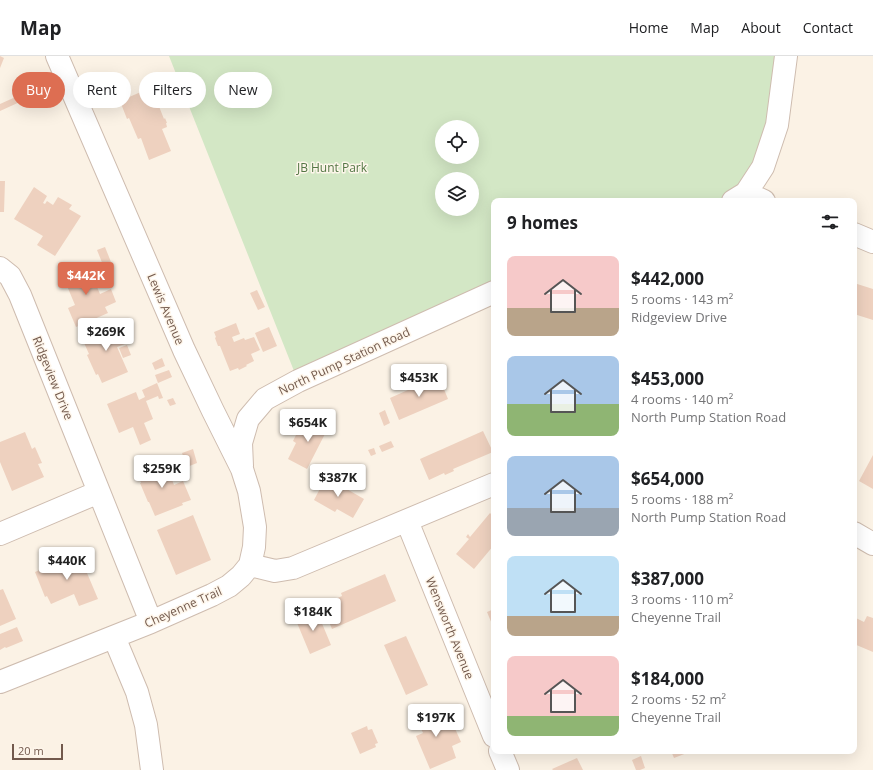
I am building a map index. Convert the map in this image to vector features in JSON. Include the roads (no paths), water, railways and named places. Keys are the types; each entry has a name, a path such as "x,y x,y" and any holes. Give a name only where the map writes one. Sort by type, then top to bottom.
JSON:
{"street":[{"name":"Lewis Avenue","path":"57,56 184,350 242,469 249,490 254,527 254,547 250,565"},
{"path":"748,198 763,167 777,125 786,56"},
{"path":"857,235 873,242"},
{"name":"Ridgeview Drive","path":"0,268 10,276 20,295 151,622"},
{"name":"North Pump Station Road","path":"242,469 241,443 248,419 265,399 298,380 491,293"},
{"path":"250,565 275,571 293,568 491,485"},
{"path":"0,534 98,492"},
{"name":"Wensworth Avenue","path":"407,521 491,729"},
{"path":"857,535 873,544"},
{"name":"Cheyenne Trail","path":"0,682 151,622 212,595 229,586 241,576 250,565"},
{"path":"114,637 137,692 146,725 152,770"},
{"path":"501,754 508,770"}],"park label":[{"name":"JB Hunt Park","path":"332,167"}]}
